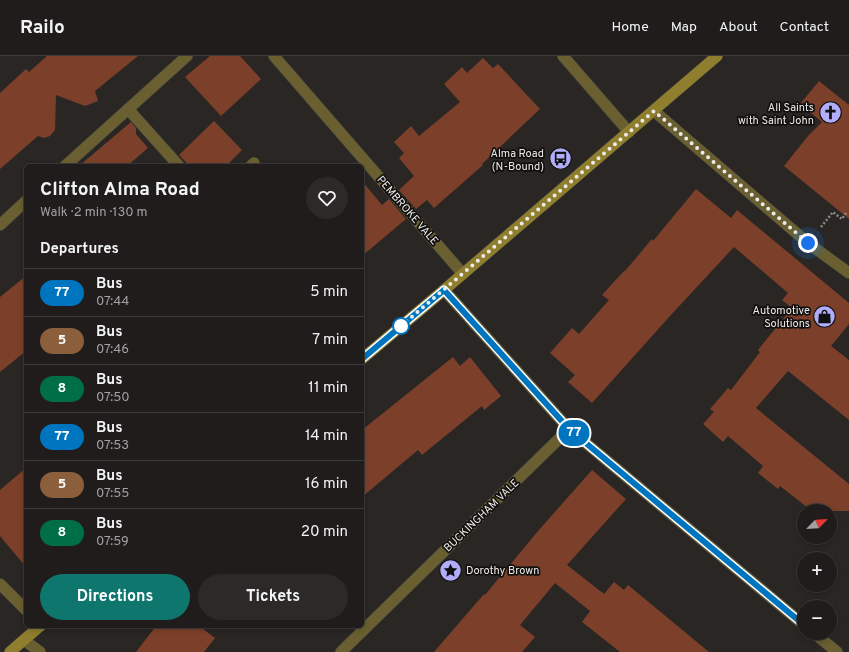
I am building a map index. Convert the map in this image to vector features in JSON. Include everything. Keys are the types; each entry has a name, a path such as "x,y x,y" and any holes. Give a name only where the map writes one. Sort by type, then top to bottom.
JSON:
{"main road":[{"path":"364,357 717,56"},
{"path":"10,652 38,628"}],"street":[{"path":"67,164 187,56"},
{"name":"PEMBROKE VALE","path":"274,56 463,274"},
{"path":"562,56 629,132"},
{"path":"128,109 177,164"},
{"path":"654,111 808,243 849,273"},
{"path":"0,225 24,203"},
{"path":"444,290 569,429 797,619"},
{"name":"BUCKINGHAM VALE","path":"341,652 569,429"},
{"path":"0,584 24,608"},
{"path":"24,640 40,652"},
{"path":"822,640 837,652"}],"path":[{"path":"833,212 842,219 846,213"}],"building":[{"path":"47,56 138,56 95,91 98,101 85,106 56,95 55,130 50,136 44,138 38,136 0,169 0,93 26,69 29,72"},
{"path":"210,56 240,56 261,79 221,116 185,77"},
{"path":"483,58 493,68 498,64 540,109 482,164 483,165 434,208 427,200 416,209 399,190 414,176 399,158 404,153 394,142 411,126 419,136 460,102 444,84 462,67 467,73"},
{"path":"819,81 849,105 849,219 784,166 808,136 822,122 800,104"},
{"path":"214,121 242,150 228,164 188,164 179,155"},
{"path":"131,122 136,128 136,134 148,148 129,164 81,164"},
{"path":"364,183 382,205 389,199 406,219 364,254"},
{"path":"696,189 731,218 737,210 849,303 849,324 831,346 849,360 849,420 788,371 756,408 849,484 849,511 837,511 837,504 803,504 780,486 778,489 758,473 763,466 728,436 723,442 703,424 714,412 710,409 728,388 731,390 760,352 758,350 792,308 782,300 788,293 734,247 592,403 568,382 575,375 550,353 572,328 579,334 609,300 602,295 652,239 653,241"},
{"path":"24,278 24,353 0,372 0,297"},
{"path":"453,357 460,366 470,357 501,396 484,410 482,406 422,455 418,450 364,495 364,428"},
{"path":"24,470 24,565 0,536 0,490"},
{"path":"592,470 626,499 567,565 604,594 614,582 624,590 628,585 709,652 620,652 582,622 590,611 555,583 520,625 535,637 522,652 434,652 484,594 485,595 538,531"},
{"path":"154,628 202,628 215,638 204,652 136,652"}],"bus line":[{"name":"77","path":"364,357 444,290 569,429 797,619"}],"place":[{"name":"All Saints with Saint John","path":"830,113"},
{"name":"Alma Road (N-Bound)","path":"560,159"},
{"name":"Automotive Solutions","path":"825,316"},
{"name":"Dorothy Brown","path":"451,570"}],"route":[{"path":"401,326 654,111 808,243"}]}
